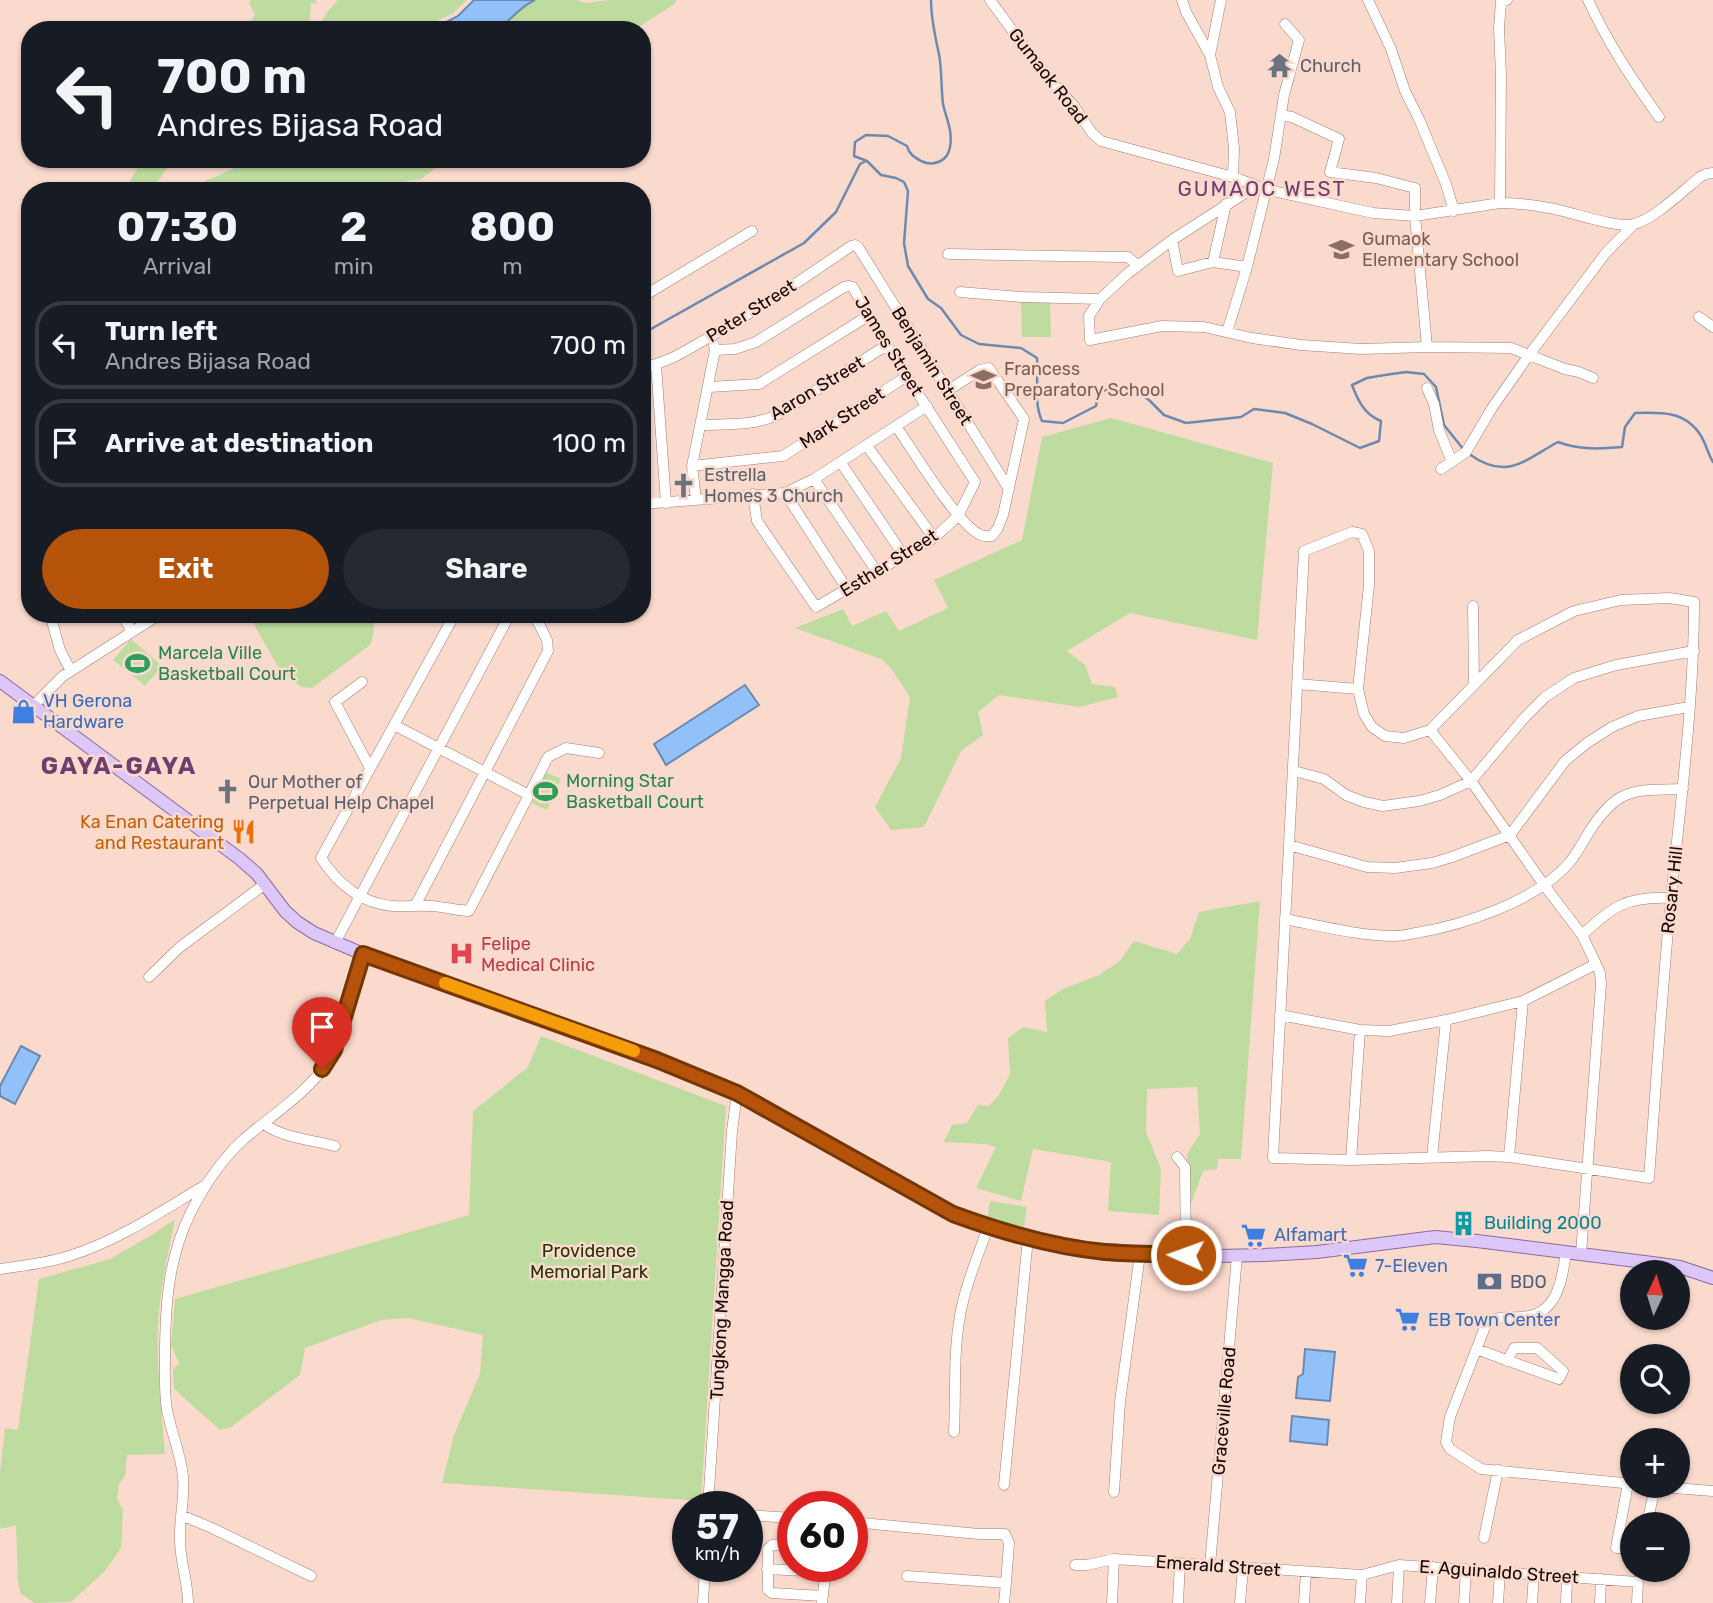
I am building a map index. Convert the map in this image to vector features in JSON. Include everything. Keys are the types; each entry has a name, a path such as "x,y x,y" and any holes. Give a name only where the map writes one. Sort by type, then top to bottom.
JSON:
{"main road":[{"path":"0,681 240,859 265,884 285,911 314,933 363,954 657,1060 737,1093 953,1214 988,1227 1080,1248 1140,1254 1237,1256 1317,1252 1435,1237 1668,1265 1713,1278"}],"street":[{"name":"Gumaok Road","path":"990,0 1043,72 1101,141 1233,177 1268,190 1373,213 1415,216 1500,203 1549,208 1616,225 1633,225"},
{"path":"1182,0 1210,55 1218,88 1230,112 1234,148 1233,177"},
{"path":"1210,55 1221,0"},
{"path":"1368,0 1392,51 1405,90 1446,184 1454,211"},
{"path":"1588,0 1604,34 1659,117"},
{"path":"1500,203 1499,28 1503,1"},
{"path":"1227,332 1268,190 1280,115 1299,40 1285,24"},
{"path":"1280,115 1292,117 1339,139 1330,172 1376,178 1415,188 1415,216 1427,347"},
{"path":"1441,469 1466,452 1492,408 1529,355 1605,254 1633,225 1649,218 1700,177 1713,173"},
{"path":"1256,186 1172,240 1100,299 1089,316 1090,340 1161,326 1204,327 1301,345 1361,349 1511,348 1593,378"},
{"path":"1213,262 1226,204"},
{"path":"651,292 752,231"},
{"path":"1172,240 1178,271 1213,262 1247,267"},
{"name":"Peter Street","path":"651,366 670,359 740,320 855,245"},
{"name":"Benjamin Street","path":"855,245 1009,489"},
{"path":"948,254 1128,257 1138,266"},
{"name":"James Street","path":"715,350 735,349 756,342 844,287 851,286 926,406"},
{"path":"960,292 1100,299"},
{"path":"709,387 759,384 868,316"},
{"path":"1699,317 1713,327"},
{"path":"696,499 692,466 715,350 711,336"},
{"name":"Aaron Street","path":"701,425 768,420 887,345"},
{"path":"656,365 666,503"},
{"path":"897,426 958,516 974,531 992,536 998,528 1009,489 1024,419 989,368 980,370 947,391"},
{"name":"Mark Street","path":"692,466 783,456 907,376"},
{"path":"1427,388 1452,462"},
{"path":"651,504 785,493 814,480 926,406"},
{"name":"Esther Street","path":"753,494 757,521 816,607 934,538 958,516 975,482 926,406"},
{"path":"867,446 934,538"},
{"path":"841,463 904,556"},
{"path":"814,480 877,572"},
{"path":"785,493 846,589"},
{"path":"1473,606 1474,684 1430,730 1404,738 1385,736 1372,727 1364,714 1357,690 1370,585 1369,551 1362,534 1352,532 1304,551 1273,1158 1351,1160 1509,1157 1588,1169"},
{"name":"Rosary Hill","path":"1474,684 1518,640 1574,611 1621,600 1670,598 1694,602 1694,651 1649,1178 1588,1169"},
{"path":"52,623 60,650 71,671"},
{"path":"127,623 132,632"},
{"path":"34,705 71,671 146,623"},
{"path":"450,623 321,858 340,883 359,897 374,903 390,906 435,906 469,911 548,757 566,748 599,753"},
{"path":"335,943 505,623"},
{"path":"415,906 548,650 547,639 539,623"},
{"path":"1294,771 1324,779 1346,795 1364,803 1383,806 1440,795 1471,780 1545,697 1574,678 1616,665 1694,651"},
{"path":"362,682 335,702 370,768"},
{"path":"1297,684 1357,690"},
{"path":"1289,845 1367,867 1395,868 1432,863 1510,835 1566,761 1612,727 1638,716 1689,707"},
{"path":"394,725 529,795"},
{"path":"1430,730 1471,780 1581,934 1600,973 1581,1254"},
{"path":"1285,919 1359,933 1396,936 1476,919 1544,885 1569,863 1601,813 1614,800 1631,792 1683,789"},
{"path":"149,977 180,947 265,884"},
{"path":"1581,934 1608,911 1632,900 1671,898"},
{"path":"188,1603 186,1574 180,1551 183,1476 165,1392 165,1325 170,1269 186,1223 207,1184 243,1140 301,1092 329,1059 337,1042 363,954"},
{"path":"1280,1015 1360,1030 1389,1031 1523,1001 1596,964"},
{"path":"1509,1157 1523,1001"},
{"path":"1432,1157 1446,1020"},
{"path":"1351,1160 1360,1030"},
{"name":"Tungkong Mangga Road","path":"709,1491 732,1131 737,1093"},
{"path":"264,1124 282,1133 335,1146"},
{"path":"1177,1157 1185,1167 1186,1255"},
{"path":"0,1269 58,1259 81,1251 130,1228 207,1184"},
{"path":"954,1432 960,1314 988,1227"},
{"path":"1004,1485 1028,1238"},
{"path":"1566,1252 1557,1293 1546,1308 1531,1316 1498,1317 1485,1327 1450,1417 1446,1442 1450,1449 1481,1469 1620,1483"},
{"path":"1114,1492 1120,1402 1140,1254"},
{"name":"Graceville Road","path":"1210,1565 1237,1256"},
{"path":"1476,1349 1507,1361 1559,1379 1563,1371 1537,1348 1514,1348 1507,1361"},
{"path":"1484,1538 1498,1470"},
{"path":"1690,1489 1713,1491"},
{"path":"181,1515 311,1576"},
{"path":"868,1524 1005,1534 1009,1543 1004,1603"},
{"path":"1620,1530 1616,1548 1620,1548"},
{"path":"777,1545 768,1549 768,1590 772,1593 823,1599"},
{"path":"1112,1603 1114,1559"},
{"name":"Emerald Street","path":"1075,1565 1114,1559 1362,1575"},
{"path":"1178,1603 1180,1563"},
{"path":"1397,1603 1399,1564"},
{"name":"E. Aguinaldo Street","path":"1362,1575 1399,1564 1638,1582 1637,1603"},
{"path":"1240,1603 1243,1567"},
{"path":"1430,1603 1433,1567"},
{"path":"767,1569 777,1569"},
{"path":"1464,1603 1466,1569"},
{"path":"1304,1603 1306,1572"},
{"path":"1498,1603 1500,1572"},
{"path":"1532,1603 1534,1574"},
{"path":"1360,1603 1362,1575"},
{"path":"907,1576 1006,1583"},
{"path":"1566,1603 1567,1577"},
{"path":"1600,1603 1601,1579"},
{"path":"702,1603 704,1582"}],"green space":[{"path":"251,0 316,0 317,4 311,3 309,21 251,21 255,15 249,3"},
{"path":"338,0 467,0 452,14 436,21 321,21"},
{"path":"535,0 576,0 586,3 609,0 677,0 648,21 507,21"},
{"path":"137,168 167,168 157,182 130,182"},
{"path":"234,168 436,168 421,179 401,182 203,182"},
{"path":"1021,299 1050,299 1051,337 1022,337"},
{"path":"1111,418 1273,463 1257,640 1130,613 1067,651 1085,665 1092,684 1115,687 1118,697 1080,707 999,695 978,712 983,735 961,751 924,827 891,830 875,807 901,758 910,697 891,668 881,659 795,628 843,609 852,626 886,611 899,631 948,608 934,580 1022,540 1042,437"},
{"path":"253,623 373,623 370,645 312,688 301,687 281,672"},
{"name":"Marcela Ville Basketball Court","path":"131,639 162,666 145,686 113,660"},
{"name":"Morning Star Basketball Court","path":"545,772 561,779 547,810 532,803"},
{"path":"1260,901 1241,1159 1218,1159 1217,1169 1203,1171 1190,1207 1187,1154 1200,1134 1197,1087 1147,1089 1146,1132 1161,1169 1159,1215 1108,1211 1111,1162 1033,1149 1021,1201 976,1188 996,1147 944,1142 952,1125 967,1123 978,1105 989,1106 999,1095 1010,1074 1008,1038 1023,1027 1047,1032 1045,1001 1063,989 1099,975 1120,961 1134,941 1177,954 1190,939 1199,912"},
{"name":"Providence Memorial Park","path":"541,1036 726,1106 702,1491 672,1491 672,1499 442,1483 454,1435 480,1374 483,1335 408,1318 381,1320 305,1348 300,1375 231,1427 220,1430 174,1389 173,1370 179,1363 171,1345 175,1299 469,1215 473,1111 528,1067"},
{"path":"990,1201 1027,1207 1024,1227 987,1221"},
{"path":"175,1219 162,1285 158,1325 165,1454 127,1455 125,1476 119,1484 117,1499 123,1510 121,1548 105,1571 71,1602 35,1603 21,1594 18,1582 16,1525 0,1529 0,1472 5,1428 18,1430 39,1279 110,1259"}],"water":[{"path":"474,0 535,0 507,21 448,21 458,16"},
{"path":"745,685 759,705 666,765 654,744"},
{"path":"21,1046 40,1056 15,1104 0,1096 0,1086"},
{"path":"1305,1349 1335,1352 1330,1401 1296,1398 1298,1377 1303,1374"},
{"path":"1292,1416 1329,1420 1327,1445 1290,1441"}],"waterway":[{"path":"931,0 943,104 951,136 949,152 940,162 926,163 912,155 907,146 888,136 866,135 855,142 854,156 867,161 881,175 904,182 908,191 904,243 908,266 928,299 941,308 961,335 979,344 1021,348 1037,358 1037,398 1042,421 1063,423 1096,406 1098,392 1114,388 1131,389 1149,400 1164,415 1186,423 1241,417 1254,409 1285,413 1360,448 1379,441 1381,421 1363,407 1352,385 1367,378 1406,372 1424,374 1436,387 1444,425 1464,450"},
{"path":"651,329 804,243 836,212 860,164 866,161"},
{"path":"1469,454 1482,462 1505,467 1524,461 1558,442 1590,448 1622,447 1625,427 1635,413 1654,413 1680,417 1688,422 1701,436 1713,462"}],"slow traffic":[{"path":"445,983 634,1051"}],"place":[{"name":"Church","path":"1280,66"},
{"name":"Gumaok Elementary School","path":"1342,249"},
{"name":"Francess Preparatory School","path":"984,379"},
{"name":"Estrella Homes 3 Church","path":"684,485"},
{"name":"Marcela Ville Basketball Court","path":"138,663"},
{"name":"VH Gerona Hardware","path":"23,711"},
{"name":"Morning Star Basketball Court","path":"546,791"},
{"name":"Our Mother of Perpetual Help Chapel","path":"228,792"},
{"name":"Ka Enan Catering and Restaurant","path":"244,832"},
{"name":"Felipe Medical Clinic","path":"461,954"},
{"name":"Building 2000","path":"1464,1223"},
{"name":"Alfamart","path":"1254,1235"},
{"name":"7-Eleven","path":"1355,1266"},
{"name":"BDO","path":"1490,1282"},
{"name":"EB Town Center","path":"1408,1320"}],"district":[{"name":"GUMAOC WEST","path":"1262,188"},
{"name":"GAYA-GAYA","path":"119,766"}],"route":[{"path":"322,1069 334,1050 363,954 682,1069 737,1093 953,1214 988,1227 1068,1247 1104,1252 1186,1255"}]}
